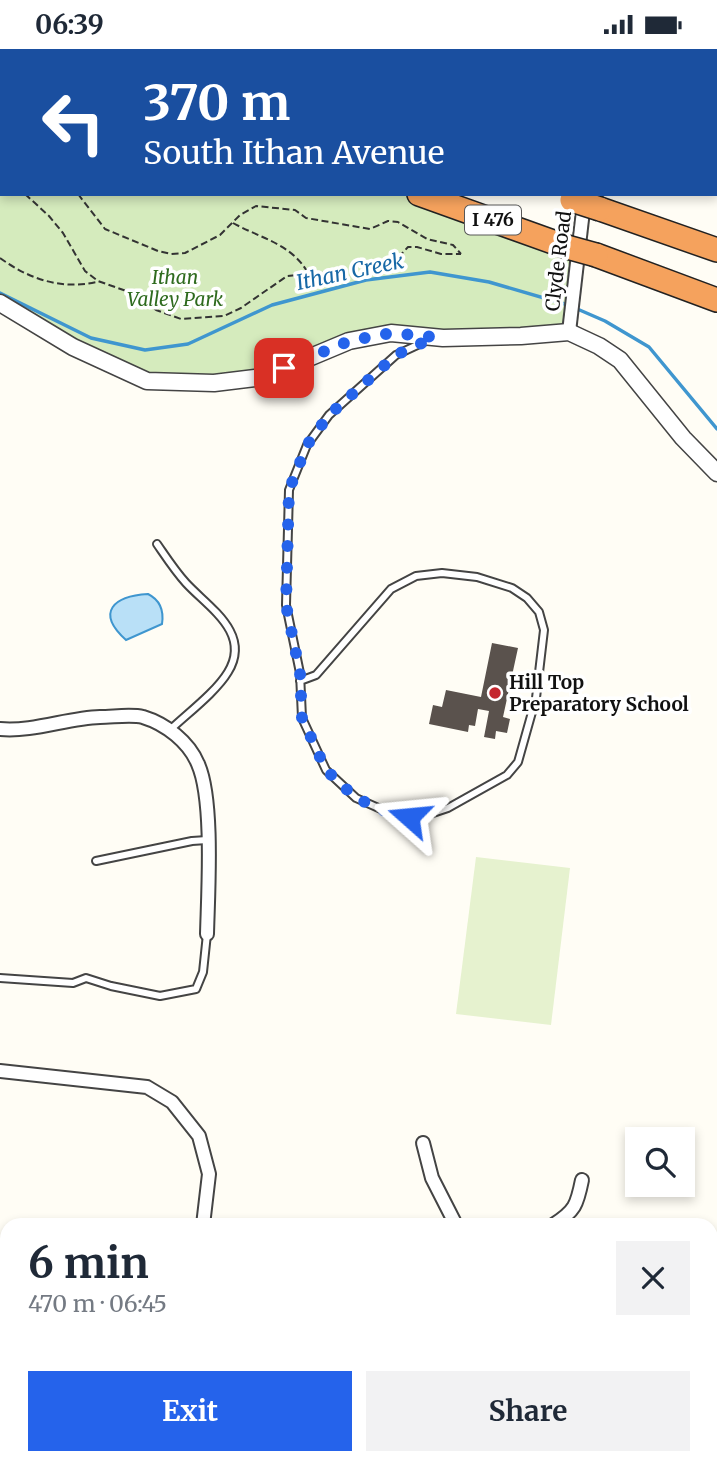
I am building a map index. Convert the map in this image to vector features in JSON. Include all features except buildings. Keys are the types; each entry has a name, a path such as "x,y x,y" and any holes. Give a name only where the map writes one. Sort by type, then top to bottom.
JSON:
{"highway":[{"name":"I 476","path":"425,196 717,300"},
{"path":"579,199 717,250"}],"street":[{"name":"Clyde Road","path":"569,332 579,199"},
{"path":"0,303 73,347 147,381 214,383 262,377 349,341 391,333 435,337 521,336 569,332 599,345 620,361 683,438 717,473"},
{"path":"0,729 15,730 96,717 141,717 170,730 180,738 199,765 205,798 207,934"},
{"path":"0,1071 147,1087 172,1102 200,1136 209,1174 204,1218"},
{"path":"423,1143 432,1178 452,1218"},
{"path":"564,1218 578,1203 582,1179"}],"lane":[{"path":"300,681 316,674 391,589 416,576 442,573 477,577 512,588 527,599 539,613 544,630 536,698 518,762 507,775 448,808 409,817 392,814 356,798 326,770 302,718 300,681 286,605 289,490 307,445 329,415 396,355 435,337"},
{"path":"157,544 183,580 226,623 231,633 234,654 227,674 170,730"},
{"path":"96,861 207,840"},
{"path":"0,978 73,983 86,978 160,996 196,989 203,972 207,934"}],"path":[{"path":"27,196 63,233 85,271 98,281 128,292 156,310 181,319 224,316 241,308 287,277 354,270 371,272 393,263 408,247 441,254 461,254 453,245 427,239 398,222 388,221 370,229 306,218 295,210 256,206 240,215 220,235 186,253 158,251 104,229 79,196"},
{"path":"232,223 282,246 302,263 308,274"},
{"path":"0,258 37,279 62,285 84,285 98,281"}],"green space":[{"name":"Ithan Valley Park","path":"0,196 416,196 586,251 569,332 391,333 263,377 147,381 0,303"},
{"path":"476,857 570,868 551,1025 456,1014"}],"water":[{"path":"148,594 156,599 160,606 162,624 126,640 112,621 110,614 113,607 126,598"}],"waterway":[{"name":"Ithan Creek","path":"0,293 91,338 145,350 188,344 272,305 366,280 430,272 489,282 568,305"},
{"name":"Ithan Creek","path":"575,308 605,321 649,347 717,429"}],"place":[{"name":"Hill Top Preparatory School","path":"495,693"}],"route":[{"path":"284,368 349,341 391,333 435,337 396,355 329,415 307,445 289,490 286,605 300,673 302,718 326,770 356,798 392,814 409,817"}]}
